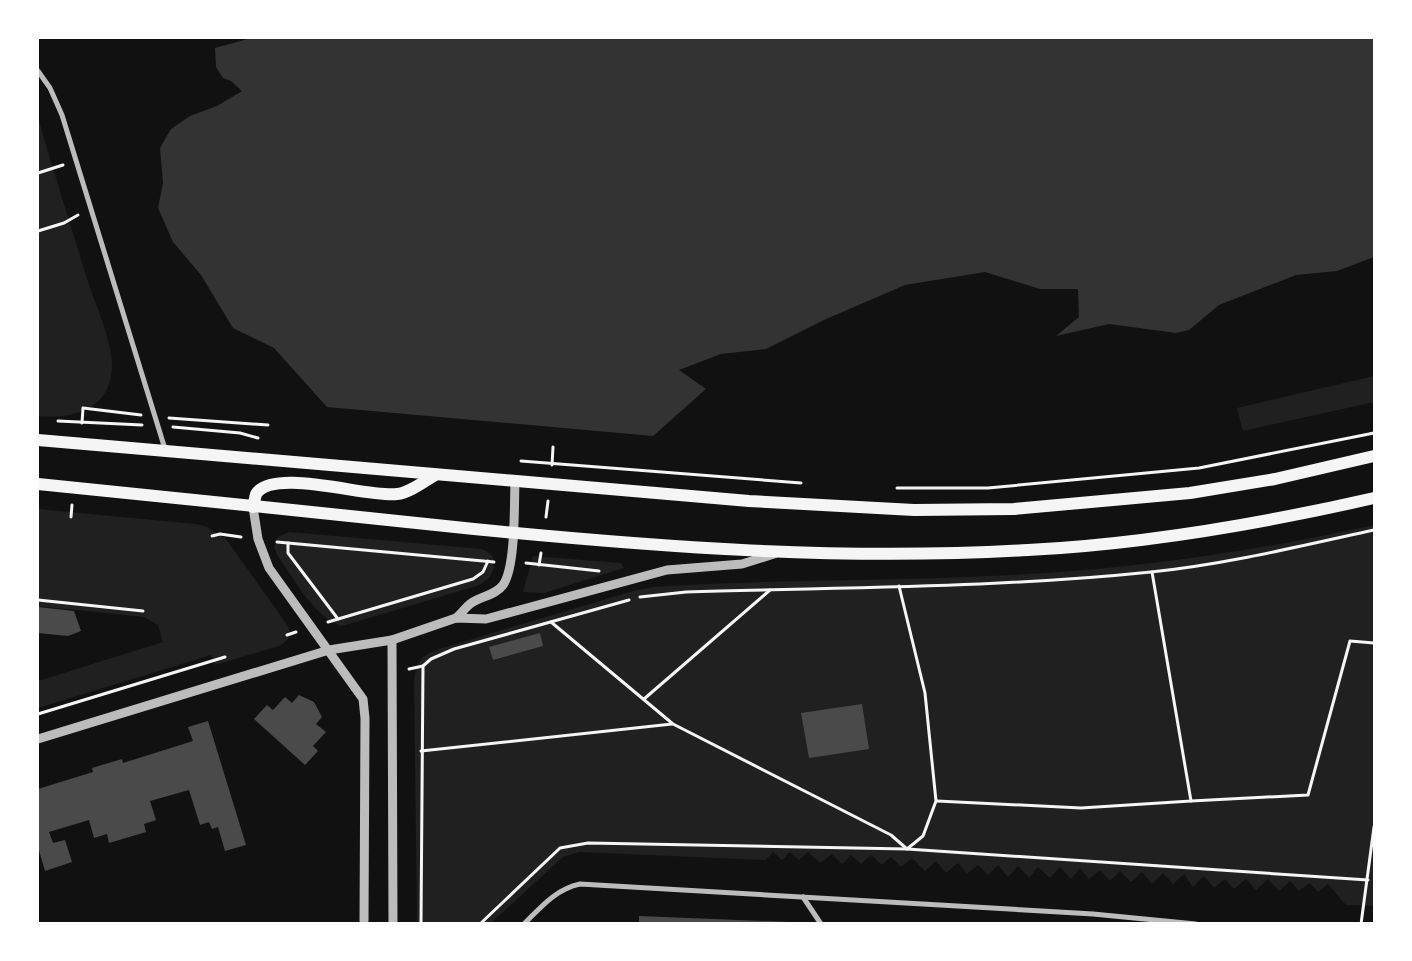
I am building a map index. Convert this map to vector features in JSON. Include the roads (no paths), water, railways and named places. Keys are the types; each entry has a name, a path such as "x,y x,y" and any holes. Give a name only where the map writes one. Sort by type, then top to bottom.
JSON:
{"main road":[{"path":"38,440 165,450 435,476 778,502 914,510 1014,509 1190,493 1275,479 1374,456"},
{"path":"253,507 256,494 268,484 312,485 398,494 435,476"},
{"path":"38,484 543,536 669,547 779,552 891,554 1073,547 1147,540 1282,519 1374,498"}],"street":[{"path":"38,71 50,88 62,115 165,450"},
{"path":"456,618 470,604 496,592 503,585 508,574 513,533 515,481"},
{"path":"253,507 258,539 270,568 363,699 364,924"},
{"path":"38,739 329,650 392,640 456,618 486,618 667,570 742,564 779,552"},
{"path":"392,640 393,924"},
{"path":"524,924 550,898 567,887 580,884 1094,914 1196,924"},
{"path":"803,897 821,924"}]}
